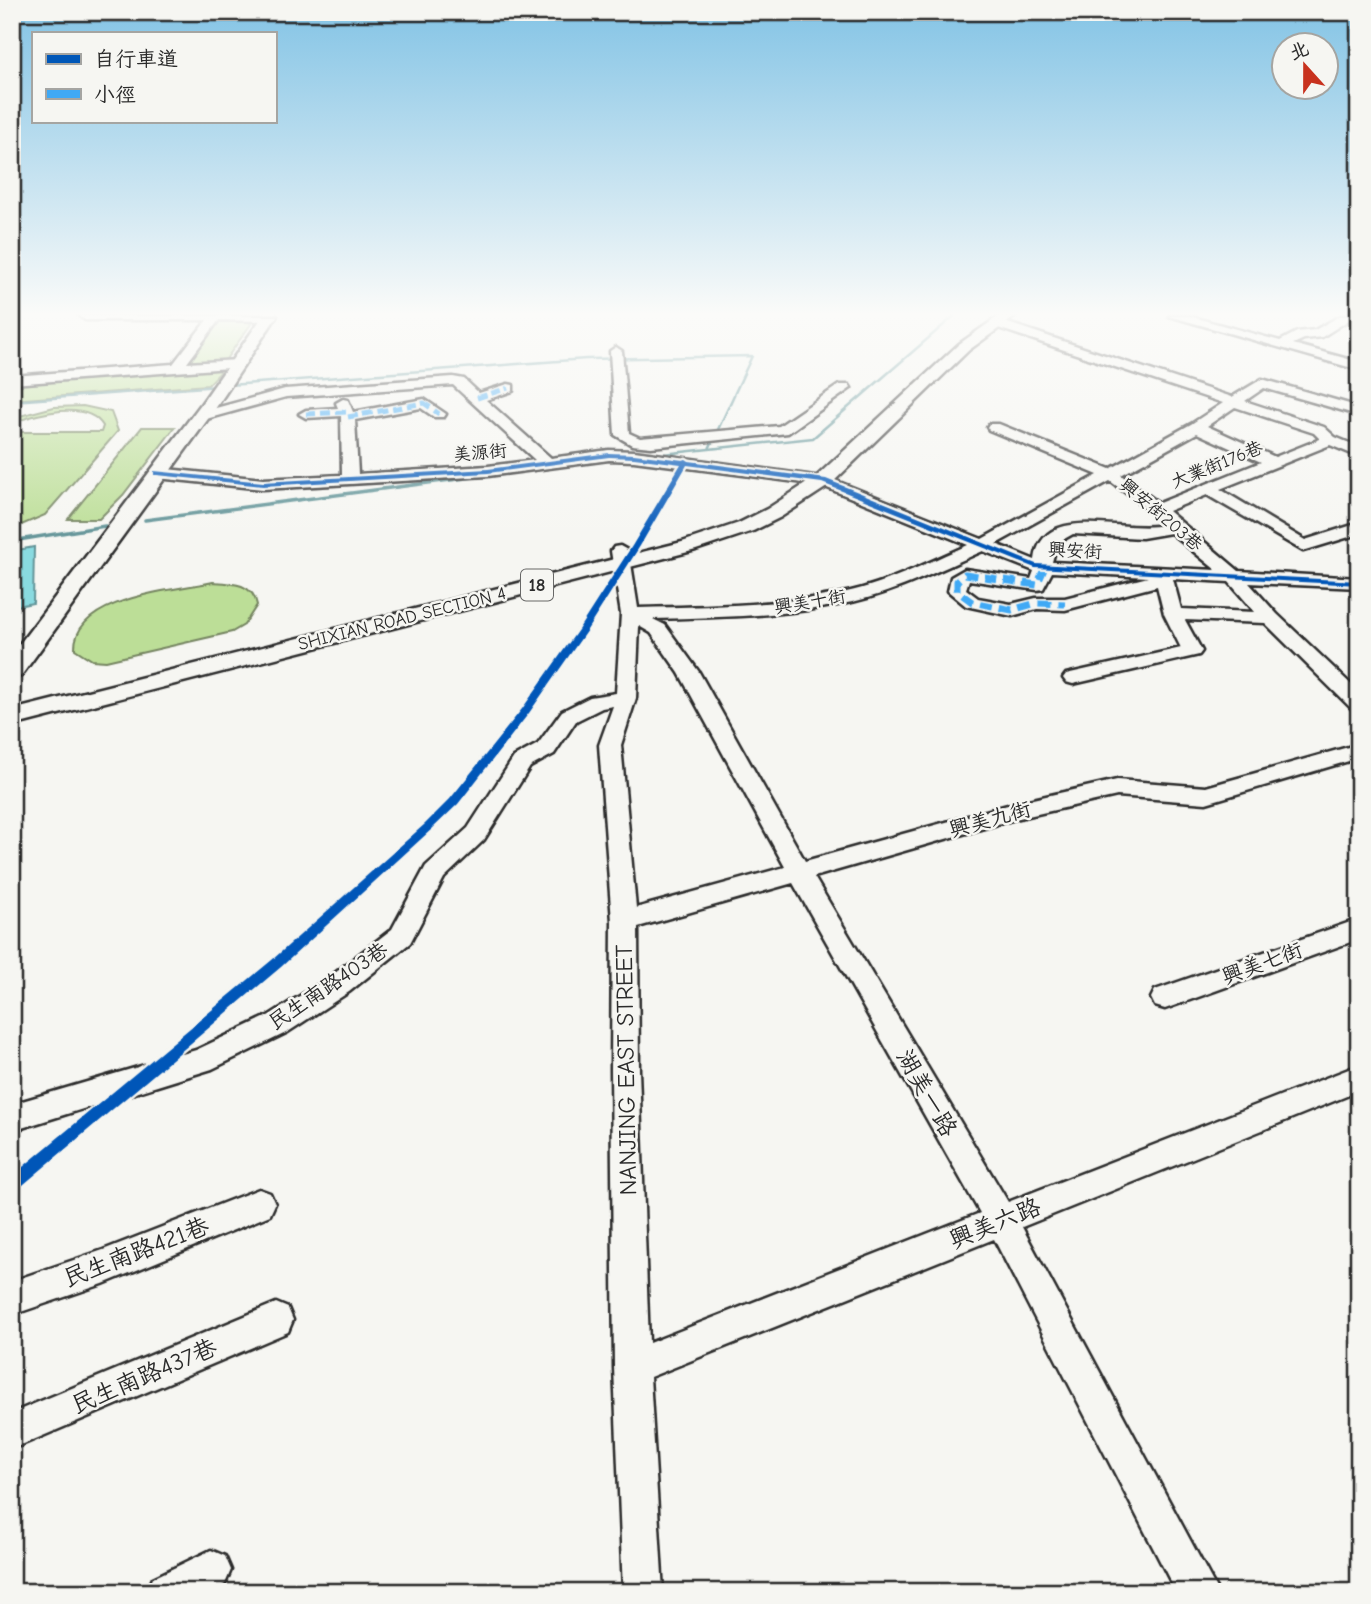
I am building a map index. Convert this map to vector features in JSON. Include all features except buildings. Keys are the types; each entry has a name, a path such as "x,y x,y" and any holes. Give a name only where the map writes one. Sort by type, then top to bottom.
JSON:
{"main road":[{"path":"12,671 218,391"},
{"name":"SHIXIAN ROAD SECTION 4","path":"12,703 621,557 689,546 746,527 774,513 815,480 915,391"},
{"name":"SHIXIAN ROAD SECTION 4","path":"12,718 621,557"}],"street":[{"path":"199,417 285,393 308,391"},
{"path":"339,391 347,415 350,480"},
{"path":"469,391 547,463"},
{"path":"477,398 499,391"},
{"path":"619,391 622,435 636,442 651,443 783,430 840,391"},
{"path":"1203,391 1324,435 1359,453"},
{"name":"興美十街","path":"630,614 757,610 841,599 898,582 981,546 1112,475 1250,391"},
{"name":"興美十街","path":"1294,391 1355,406"},
{"path":"306,414 347,415 424,403 439,414"},
{"path":"1324,435 1355,406"},
{"path":"1195,426 1276,463"},
{"name":"興安街203巷","path":"994,427 1112,475 1157,509 1174,527 1233,575 1270,618 1359,704"},
{"name":"大業街176巷","path":"1157,509 1276,463 1324,435"},
{"name":"美源街","path":"157,473 262,484 488,471 608,455 638,456 815,480"},
{"name":"興安街","path":"815,480 1035,566 1163,576 1233,575 1359,583"},
{"path":"1209,490 1303,546 1359,528"},
{"path":"1073,678 1192,651 1173,614 1163,576 1065,604 1036,603 1012,610 972,602 957,591 957,581 965,574 1037,585 1045,567 1043,560 1046,545 1053,536 1072,528 1145,533 1174,527"},
{"name":"NANJING EAST STREET","path":"621,557 630,614 626,698 610,745 625,921 625,1070 632,1367 643,1592"},
{"name":"湖美一路","path":"630,614 658,629 689,672 800,873 1001,1220 1198,1592"},
{"path":"1173,614 1270,618"},
{"name":"民生南路403巷","path":"12,1118 202,1060 278,1024 340,984 401,936 435,872 476,834 522,762 546,749 569,716 597,702 626,698"},
{"name":"興美九街","path":"625,921 1015,811 1117,788 1206,795 1359,751"},
{"name":"興美七街","path":"1166,998 1359,929"},
{"name":"興美六路","path":"632,1367 1359,1078"},
{"name":"民生南路421巷","path":"12,1298 103,1267 259,1204"},
{"name":"民生南路437巷","path":"12,1431 275,1320"},
{"path":"167,1592 211,1570"}],"green space":[{"path":"12,391 132,391 12,400"},
{"path":"83,406 111,412 118,431 45,515 12,529 12,432 101,432 103,426 95,418 74,411 47,413 12,423 12,418 54,407"},
{"path":"142,427 175,427 123,495 99,519 68,519"},
{"path":"213,582 241,586 255,598 257,605 244,625 232,632 106,661 92,660 75,649 79,632 91,618 108,607 153,593"}],"water":[{"path":"34,547 33,603 12,607 12,551"}],"waterway":[{"path":"12,401 152,391"},
{"path":"709,449 736,391"},
{"path":"709,449 813,438 867,391"},
{"path":"654,455 709,449"},
{"path":"145,520 482,476"},
{"path":"12,541 105,526"}],"marked path":[{"path":"477,398 499,391"},
{"path":"348,417 424,403 439,414"},
{"path":"306,414 346,412"},
{"path":"1045,567 1037,585 965,574 957,581 957,591 972,602 1012,610 1036,603 1065,604"}],"cycle path":[{"path":"157,473 263,484 488,471 609,455 634,456 823,481 1035,566 1359,583"},
{"path":"12,1185 276,964 429,827 454,801 526,711 583,630 686,461"}]}
